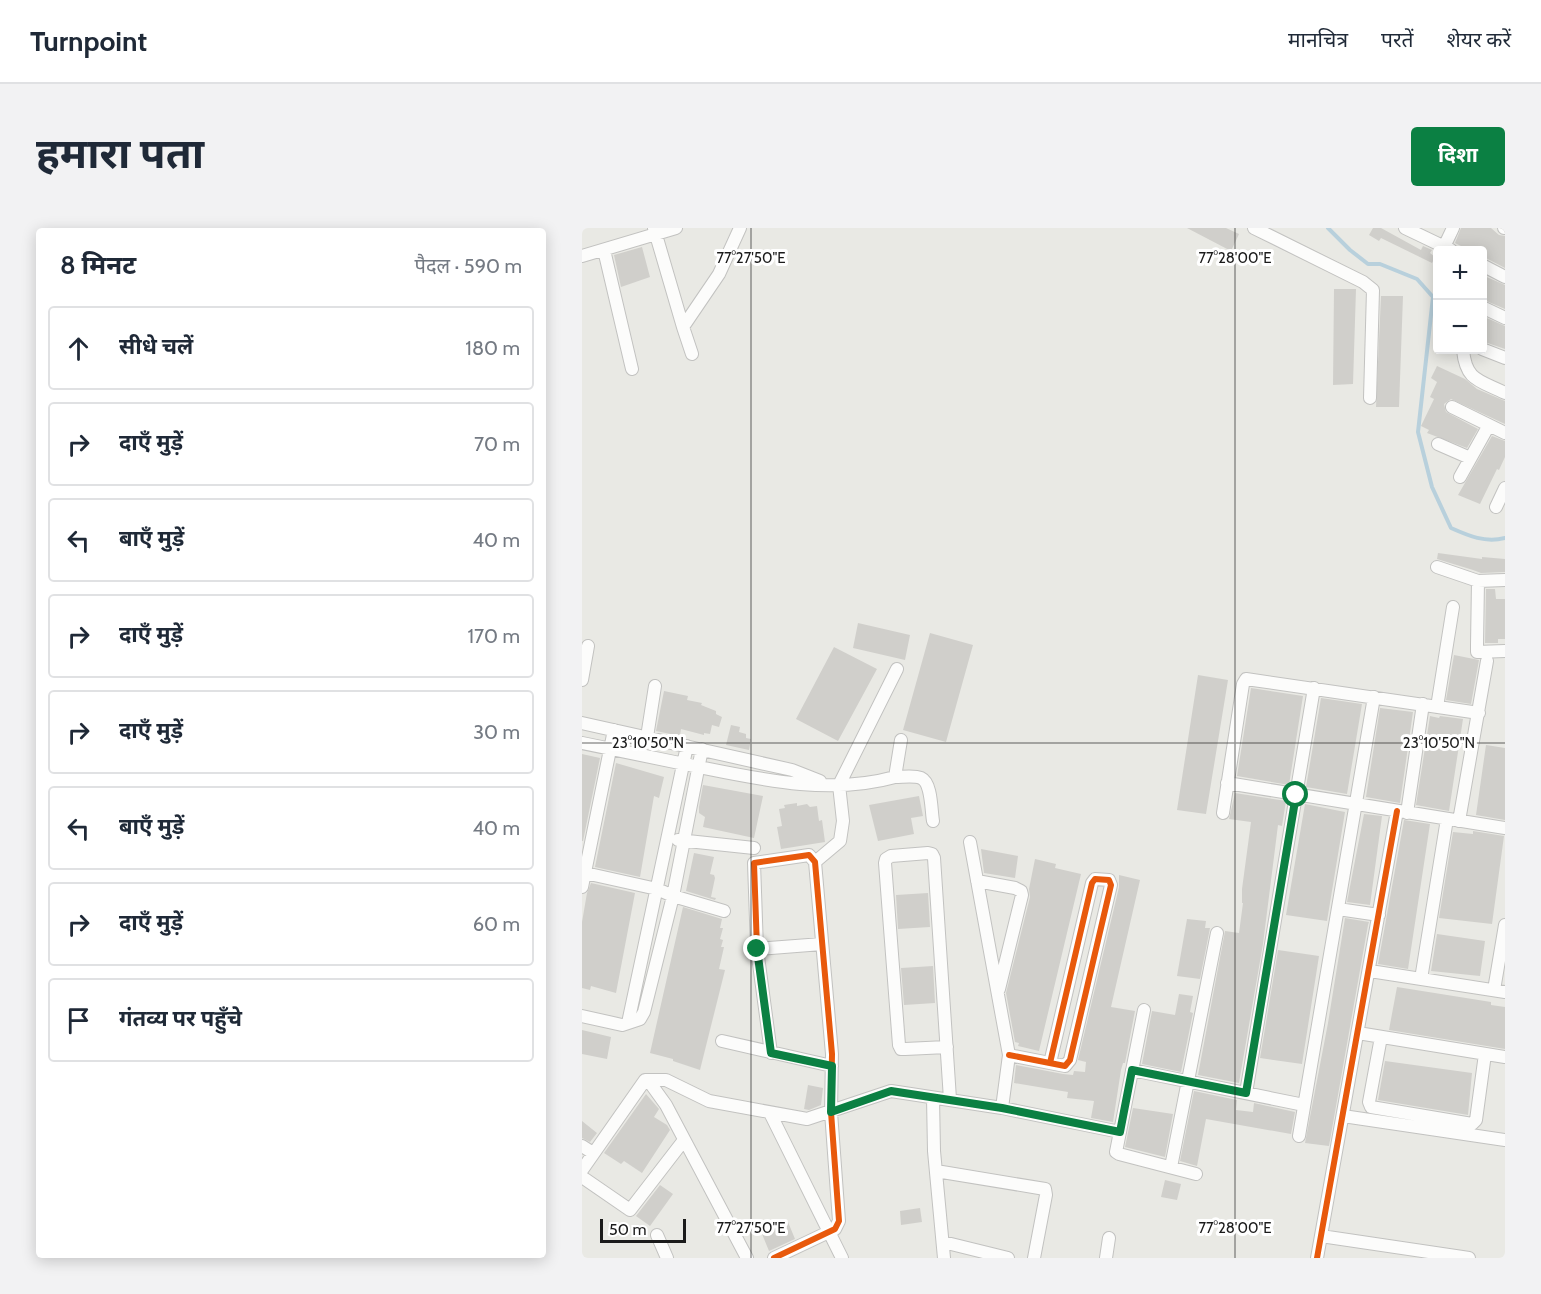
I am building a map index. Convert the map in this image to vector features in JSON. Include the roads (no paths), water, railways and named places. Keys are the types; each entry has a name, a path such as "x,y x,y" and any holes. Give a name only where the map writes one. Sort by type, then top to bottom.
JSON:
{"street":[{"path":"582,256 655,231 676,228"},
{"path":"683,327 718,274 740,228"},
{"path":"1254,228 1369,285 1373,290 1370,398"},
{"path":"1405,228 1442,246"},
{"path":"1449,246 1453,228"},
{"path":"655,231 692,354"},
{"path":"604,250 632,369"},
{"path":"1487,268 1505,277"},
{"path":"1487,309 1505,318"},
{"path":"1487,351 1505,358"},
{"path":"1464,354 1465,366 1472,376 1505,393"},
{"path":"1452,407 1505,433"},
{"path":"1460,477 1489,425"},
{"path":"1438,444 1470,458"},
{"path":"1496,507 1505,488"},
{"path":"1437,567 1478,581 1505,580"},
{"path":"1478,581 1478,652 1505,651"},
{"path":"1437,706 1454,607"},
{"path":"582,680 588,646"},
{"path":"1421,979 1453,820 1479,713 1487,661"},
{"path":"815,862 840,842 843,821 835,785 897,669"},
{"path":"1222,813 1244,681 1250,679 1479,713"},
{"path":"647,737 655,686"},
{"path":"1246,1093 1314,688"},
{"path":"1299,1136 1374,697"},
{"path":"1317,1258 1379,915 1424,705"},
{"path":"582,723 792,770 835,785"},
{"path":"582,887 614,730"},
{"path":"895,777 900,740"},
{"path":"582,743 763,781 835,785 883,781 895,777 918,777 927,784 933,821"},
{"path":"628,1023 687,746"},
{"path":"582,1016 622,1026 640,1019 644,1012 673,896 702,749"},
{"path":"1227,783 1505,828"},
{"path":"668,837 683,841 754,848"},
{"path":"970,842 1009,1055 1002,1108"},
{"path":"947,1047 901,1049 899,1045 885,863 886,859 891,856 928,853 934,858 947,1047 950,1099"},
{"path":"771,1053 757,949 754,863 809,855 815,862 822,944 832,1066 831,1112 839,1221 834,1230 774,1258"},
{"path":"585,873 657,889 673,896 724,910"},
{"path":"1009,1055 1065,1066 1070,1060 1111,885 1109,880 1104,878 1095,879 1092,883 1050,1063"},
{"path":"977,881 1015,888 1021,891 1022,895 998,993"},
{"path":"1338,909 1379,915"},
{"path":"1370,971 1500,991 1505,925"},
{"path":"1171,1167 1217,933"},
{"path":"645,944 660,946"},
{"path":"757,949 822,944"},
{"path":"1075,953 1095,957"},
{"path":"1144,1010 1116,1152 1196,1174"},
{"path":"1358,1033 1505,1057"},
{"path":"1381,1037 1369,1102 1371,1107 1472,1124 1476,1120 1485,1054"},
{"path":"722,1041 832,1066"},
{"path":"1132,1070 1304,1105"},
{"path":"582,1170 645,1080 666,1080 709,1101 807,1119 891,1091 1002,1108 1120,1132"},
{"path":"648,1080 666,1105 747,1258"},
{"path":"933,1098 936,1172 944,1258"},
{"path":"770,1113 842,1258"},
{"path":"1343,1116 1505,1140"},
{"path":"582,1177 630,1210 684,1140"},
{"path":"582,1146 593,1153"},
{"path":"936,1172 1045,1189 1046,1195 1034,1258"},
{"path":"657,1234 667,1258"},
{"path":"1322,1236 1469,1258"},
{"path":"1106,1258 1109,1238"},
{"path":"943,1242 1008,1258"}],"waterway":[{"path":"1328,228 1368,264 1380,264 1417,279 1433,297 1418,432 1432,487 1451,528 1484,539 1505,538"}]}
